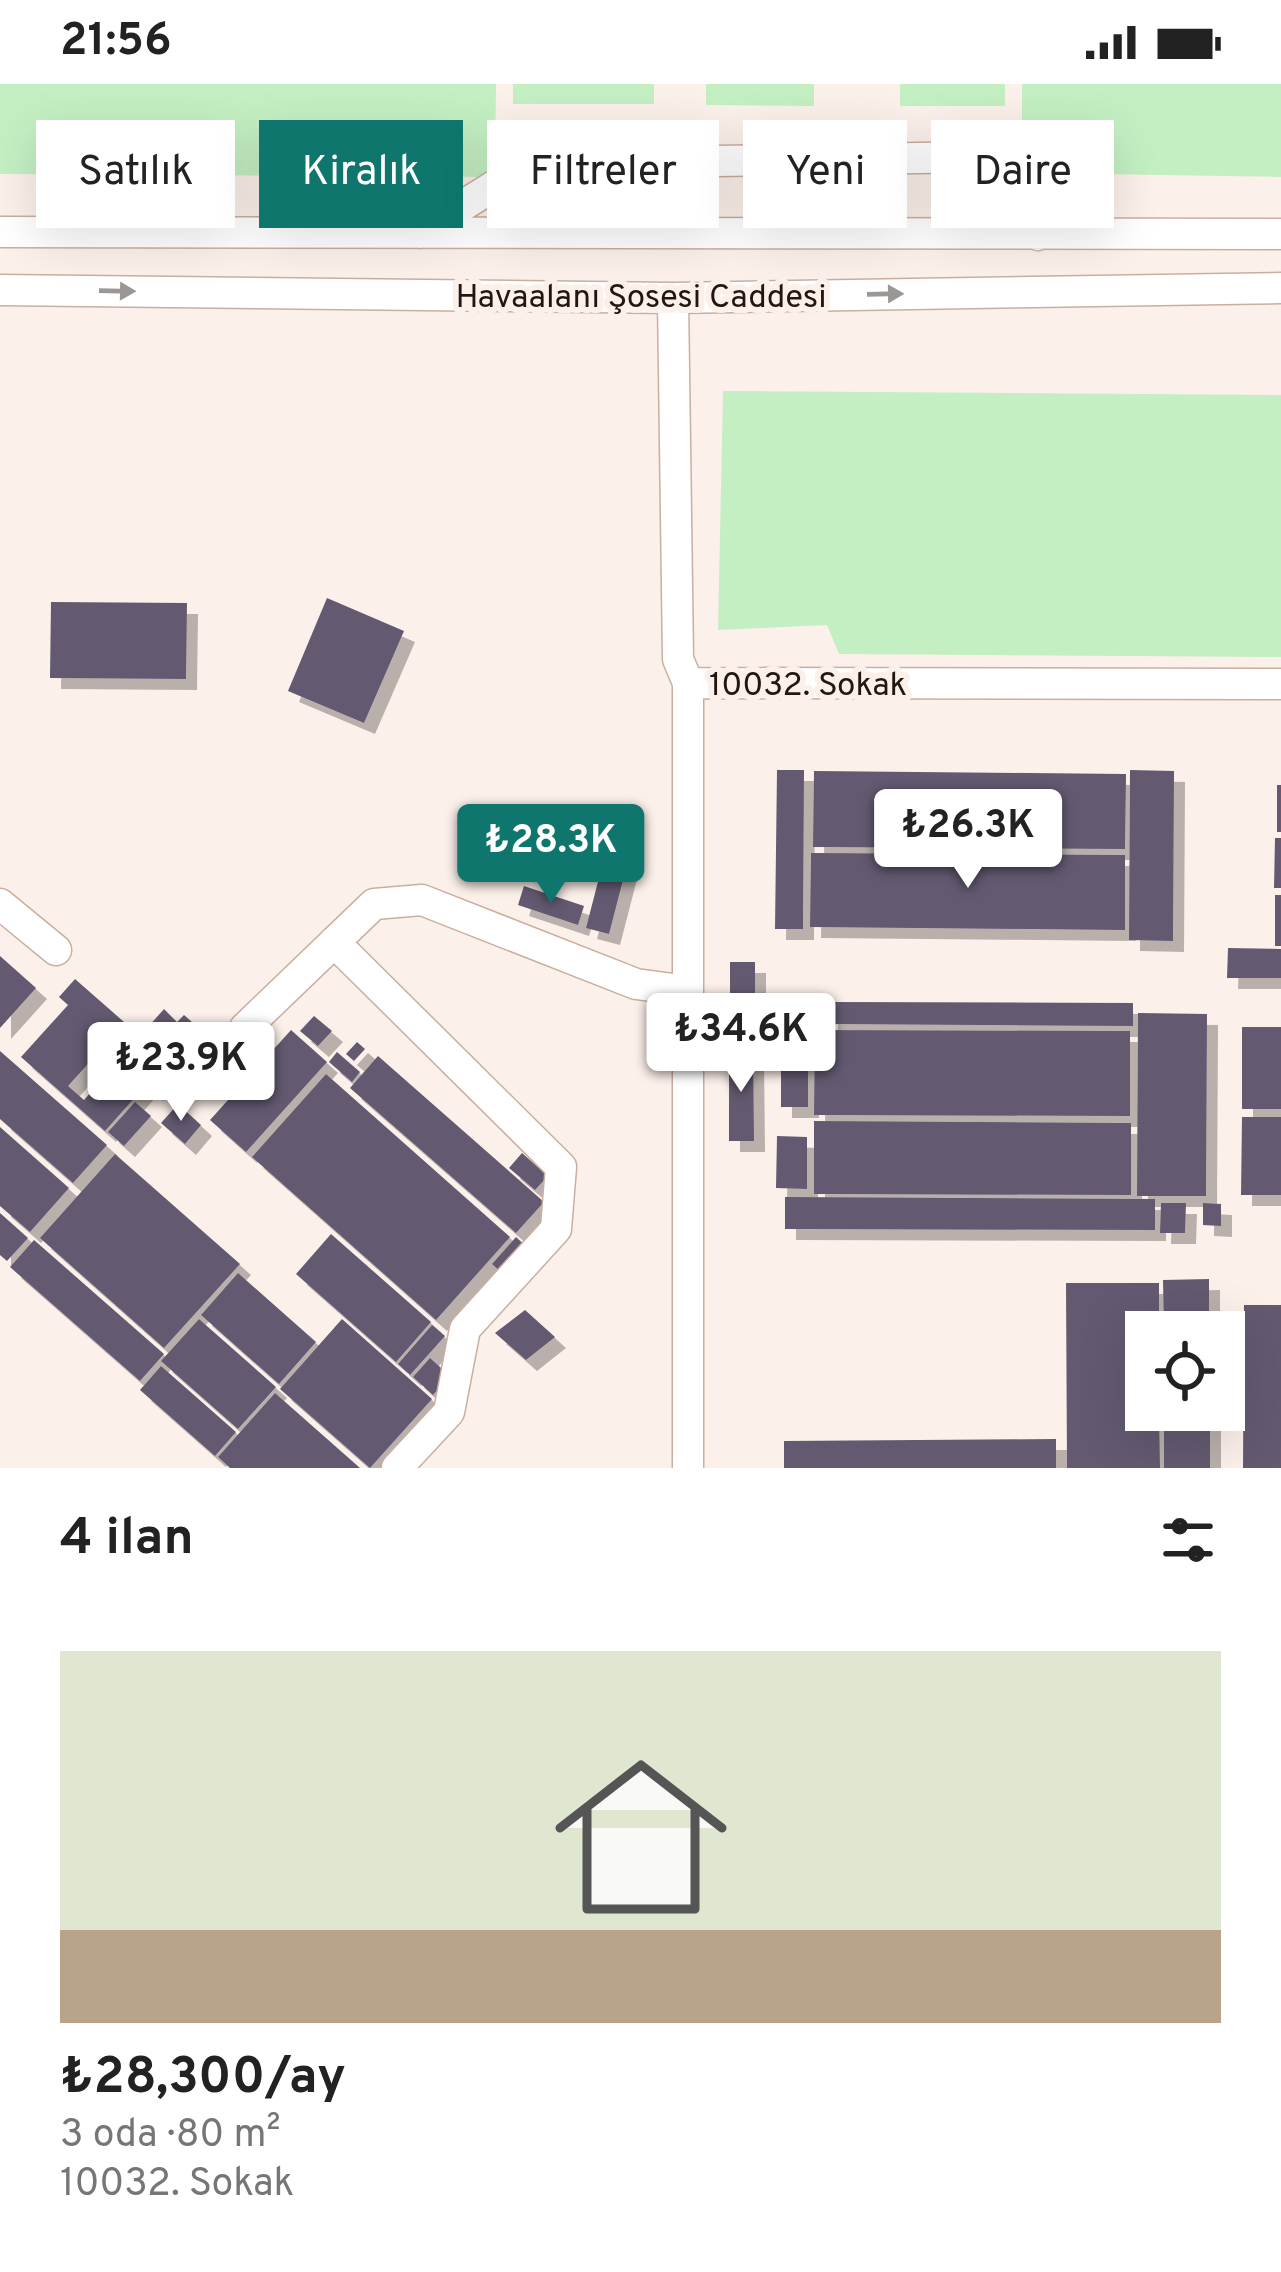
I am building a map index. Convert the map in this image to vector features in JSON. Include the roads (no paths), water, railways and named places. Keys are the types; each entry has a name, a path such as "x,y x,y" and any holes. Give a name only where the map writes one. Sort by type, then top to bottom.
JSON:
{"street":[{"path":"417,234 529,164 980,157 1037,235"},
{"name":"Havaalanı Şosesi Caddesi","path":"0,232 1281,235"},
{"name":"Havaalanı Şosesi Caddesi","path":"0,290 673,298 1281,288"},
{"path":"673,298 678,659 688,683"},
{"name":"10032. Sokak","path":"688,1468 688,683 1281,684"},
{"path":"245,1028 374,904 422,900 636,984 688,991"},
{"path":"0,904 56,950"},
{"path":"334,942 561,1167 556,1228 465,1329 449,1412 397,1468"}]}
